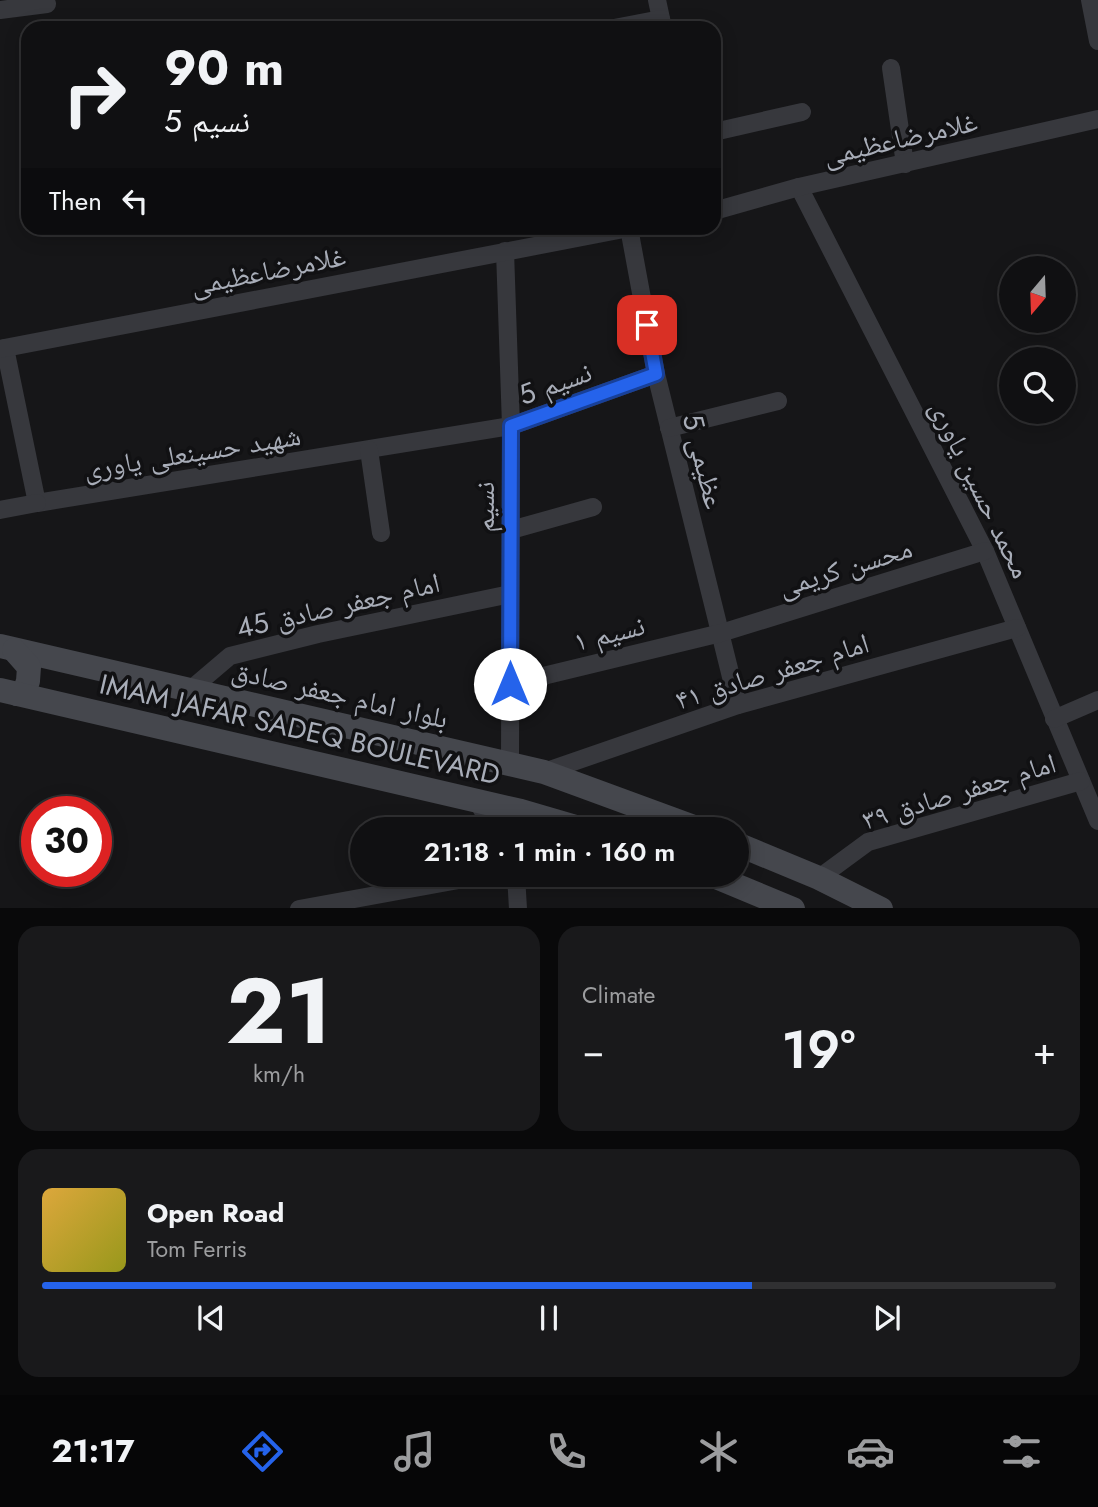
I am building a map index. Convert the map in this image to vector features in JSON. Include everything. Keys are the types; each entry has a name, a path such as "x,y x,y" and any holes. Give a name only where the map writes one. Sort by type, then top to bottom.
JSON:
{"main road":[{"name":"بلوار امام جعفر صادق","path":"7,648 544,772 667,817"},
{"path":"7,648 29,667 24,690 9,692"},
{"path":"64,705 56,698 52,689 54,678 62,670 81,665"},
{"name":"IMAM JAFAR SADEQ BOULEVARD","path":"9,692 478,802 524,817"},
{"path":"749,849 881,908"},
{"path":"741,887 793,908"}],"street":[{"path":"657,0 661,21"},
{"path":"1090,0 1098,41"},
{"path":"0,9 47,4"},
{"path":"891,68 905,164"},
{"path":"721,130 802,112"},
{"name":"غلامرضاعظیمی","path":"721,209 799,187 1098,119"},
{"name":"محمد حسین یاوری","path":"799,187 985,551 1098,821"},
{"name":"غلامرضاعظیمی","path":"2,348 591,235"},
{"name":"عظیمی 5","path":"630,235 656,374 738,705"},
{"name":"نسیم","path":"505,251 511,426 510,764"},
{"path":"2,348 37,503"},
{"name":"نسیم 5","path":"511,426 656,374"},
{"path":"669,428 778,401"},
{"name":"شهید حسینعلی یاوری","path":"0,510 511,426"},
{"path":"369,450 381,533"},
{"path":"511,530 593,507"},
{"name":"محسن کریمی","path":"721,633 985,551"},
{"name":"امام جعفر صادق 45","path":"190,690 230,656 318,634 510,594"},
{"name":"امام جعفر صادق ۴۱","path":"544,772 738,705 1017,628"},
{"name":"نسیم ۱","path":"510,684 721,633"},
{"path":"1054,719 1098,700"},
{"name":"امام جعفر صادق ۳۹","path":"819,878 869,842 1081,781"},
{"path":"478,802 487,817"},
{"path":"299,908 418,887"},
{"path":"517,887 518,908"}],"route":[{"path":"510,684 511,426 656,374 647,325"}]}
